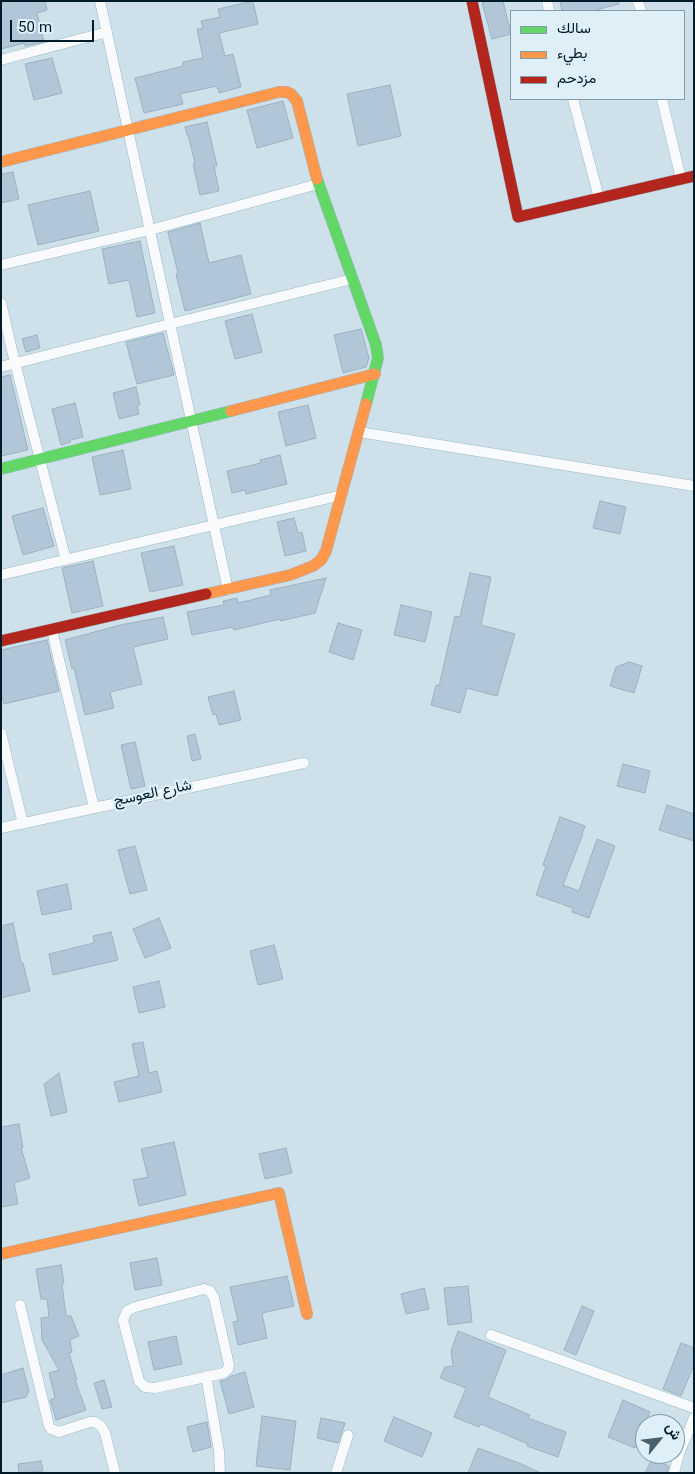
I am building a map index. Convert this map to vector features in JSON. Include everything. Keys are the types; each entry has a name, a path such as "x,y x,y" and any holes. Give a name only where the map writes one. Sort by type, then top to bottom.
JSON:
{"street":[{"path":"100,1 228,590"},
{"path":"472,1 518,216 694,176"},
{"path":"1,60 106,32"},
{"path":"1,162 279,92 287,92 294,97 298,107 318,184 378,351 375,374 326,551 321,560 313,566 290,575 1,641"},
{"path":"573,100 599,198"},
{"path":"662,100 681,179"},
{"path":"1,264 150,230 318,184"},
{"path":"1,367 352,279"},
{"path":"1,303 66,560"},
{"path":"1,469 375,374"},
{"path":"359,432 694,486"},
{"path":"1,575 342,495"},
{"path":"52,630 94,808"},
{"path":"1,733 23,824"},
{"name":"شارع العوسج","path":"1,828 304,763"},
{"path":"1,1254 279,1193 307,1314"},
{"path":"204,1289 210,1291 214,1298 229,1365 224,1373 206,1376 155,1388 145,1387 139,1381 123,1320 127,1311 135,1307 204,1289"},
{"path":"20,1305 49,1426 51,1429 59,1432 95,1422 105,1433 115,1473"},
{"path":"491,1335 694,1408"},
{"path":"206,1376 219,1451 220,1473"},
{"path":"674,1473 694,1418"},
{"path":"336,1473 348,1435"}],"building":[{"path":"1,1 45,1 47,10 37,13 44,42 25,46 25,43 1,49"},
{"path":"253,1 258,24 219,33 225,56 233,54 241,87 219,93 217,86 180,94 183,104 144,113 135,78 183,66 183,62 203,58 197,29 203,28 201,21 220,17 218,9"},
{"path":"503,1 510,34 492,39 482,3"},
{"path":"560,1 618,1 619,4 596,10 562,10"},
{"path":"52,58 62,93 34,100 25,64"},
{"path":"390,85 401,136 358,146 347,94"},
{"path":"283,101 293,138 257,148 247,110"},
{"path":"207,122 217,166 214,166 219,191 200,195 193,164 195,163 185,127"},
{"path":"13,172 19,199 1,203 1,174"},
{"path":"90,191 99,231 38,245 28,205"},
{"path":"200,223 209,263 241,255 251,294 185,311 168,232"},
{"path":"140,241 155,313 137,317 129,280 109,284 102,249"},
{"path":"252,314 262,352 235,359 225,321"},
{"path":"361,329 369,358 366,367 343,373 334,335"},
{"path":"163,333 174,375 137,384 126,342"},
{"path":"37,335 40,348 26,352 22,339"},
{"path":"10,375 28,450 1,456 1,377"},
{"path":"136,387 140,405 137,405 139,414 119,419 113,393"},
{"path":"75,403 83,437 70,440 71,442 61,445 52,409"},
{"path":"308,405 316,438 286,446 278,412"},
{"path":"123,450 131,489 100,495 92,457"},
{"path":"280,455 287,484 246,494 245,490 232,493 227,471 261,463 260,460"},
{"path":"600,501 626,507 620,534 593,528"},
{"path":"43,508 54,546 23,555 12,516"},
{"path":"294,518 298,533 302,532 306,551 285,556 277,522"},
{"path":"174,546 183,585 150,592 141,553"},
{"path":"93,561 103,606 72,613 62,568"},
{"path":"470,573 491,577 481,625 515,634 497,696 467,688 460,713 431,705 436,685 439,686 455,616 460,617"},
{"path":"326,578 315,613 234,630 233,627 192,635 187,612 224,605 223,601 237,598 238,603 271,595 270,590"},
{"path":"401,605 432,612 425,642 394,635"},
{"path":"163,617 168,639 133,647 142,684 110,692 114,708 85,715 65,640 120,625"},
{"path":"338,623 362,630 353,660 329,652"},
{"path":"47,640 59,691 4,704 1,692 1,650"},
{"path":"629,662 642,666 634,693 610,686 616,667"},
{"path":"234,691 241,720 219,725 216,714 213,715 208,697"},
{"path":"195,734 201,759 192,761 187,736"},
{"path":"135,742 145,786 131,789 121,745"},
{"path":"623,764 650,771 645,793 617,786"},
{"path":"667,805 694,814 694,841 659,830"},
{"path":"560,817 585,826 563,885 579,891 597,839 615,846 589,918 572,912 573,908 536,895 546,866 543,865"},
{"path":"135,846 147,890 130,894 118,850"},
{"path":"67,884 72,909 42,915 37,891"},
{"path":"159,918 171,948 145,958 133,929"},
{"path":"13,923 21,963 23,963 30,991 1,998 1,926"},
{"path":"111,932 118,960 53,975 49,954 94,943 93,936"},
{"path":"274,945 283,979 258,985 250,951"},
{"path":"159,981 165,1007 139,1013 133,987"},
{"path":"143,1042 149,1073 157,1071 162,1092 119,1102 114,1082 139,1076 132,1044"},
{"path":"59,1073 67,1112 51,1116 44,1084"},
{"path":"19,1124 23,1148 21,1148 30,1178 14,1183 18,1204 1,1207 1,1127"},
{"path":"174,1142 186,1195 139,1206 133,1180 148,1177 141,1149"},
{"path":"286,1148 292,1173 265,1179 259,1154"},
{"path":"157,1258 162,1285 135,1290 130,1263"},
{"path":"61,1265 66,1316 71,1316 79,1336 70,1340 72,1352 69,1353 77,1380 75,1380 86,1410 56,1420 50,1400 55,1398 49,1373 59,1370 42,1340 41,1318 49,1317 47,1299 41,1299 36,1269"},
{"path":"287,1276 294,1306 262,1313 267,1338 238,1345 233,1322 238,1321 230,1287"},
{"path":"468,1286 472,1322 448,1325 444,1288"},
{"path":"424,1288 429,1309 406,1314 401,1294"},
{"path":"582,1306 594,1311 576,1355 564,1350"},
{"path":"458,1331 506,1350 488,1397 530,1415 528,1418 566,1432 558,1457 527,1446 528,1444 481,1424 479,1427 454,1417 466,1388 440,1378 445,1367 453,1366 451,1351"},
{"path":"176,1336 182,1364 154,1370 148,1342"},
{"path":"681,1343 694,1348 694,1365 681,1396 663,1389"},
{"path":"23,1368 29,1391 26,1397 1,1403 1,1375"},
{"path":"245,1372 254,1407 229,1414 220,1381"},
{"path":"104,1380 112,1407 102,1409 94,1383"},
{"path":"623,1400 650,1412 649,1414 635,1414 635,1448 608,1437"},
{"path":"262,1416 296,1421 290,1470 256,1466"},
{"path":"394,1417 432,1433 422,1457 384,1441"},
{"path":"321,1418 345,1423 338,1443 317,1438"},
{"path":"207,1422 211,1447 193,1452 187,1427"},
{"path":"478,1448 519,1463 541,1473 468,1473"},
{"path":"41,1461 43,1471 19,1473 18,1464"},
{"path":"650,1464 669,1466 667,1473 645,1473"}],"traffic: fast":[{"path":"317,179 376,345 378,358 366,404"},
{"path":"1,469 231,411"}],"traffic: slow":[{"path":"1,162 279,92 287,92 297,101 317,179"},
{"path":"231,411 375,374"},
{"path":"206,594 290,575 313,566 321,560 326,551 366,404"},
{"path":"1,1254 279,1193 307,1314"}],"traffic: jam":[{"path":"472,1 518,217 694,176"},
{"path":"1,641 206,594"}]}
